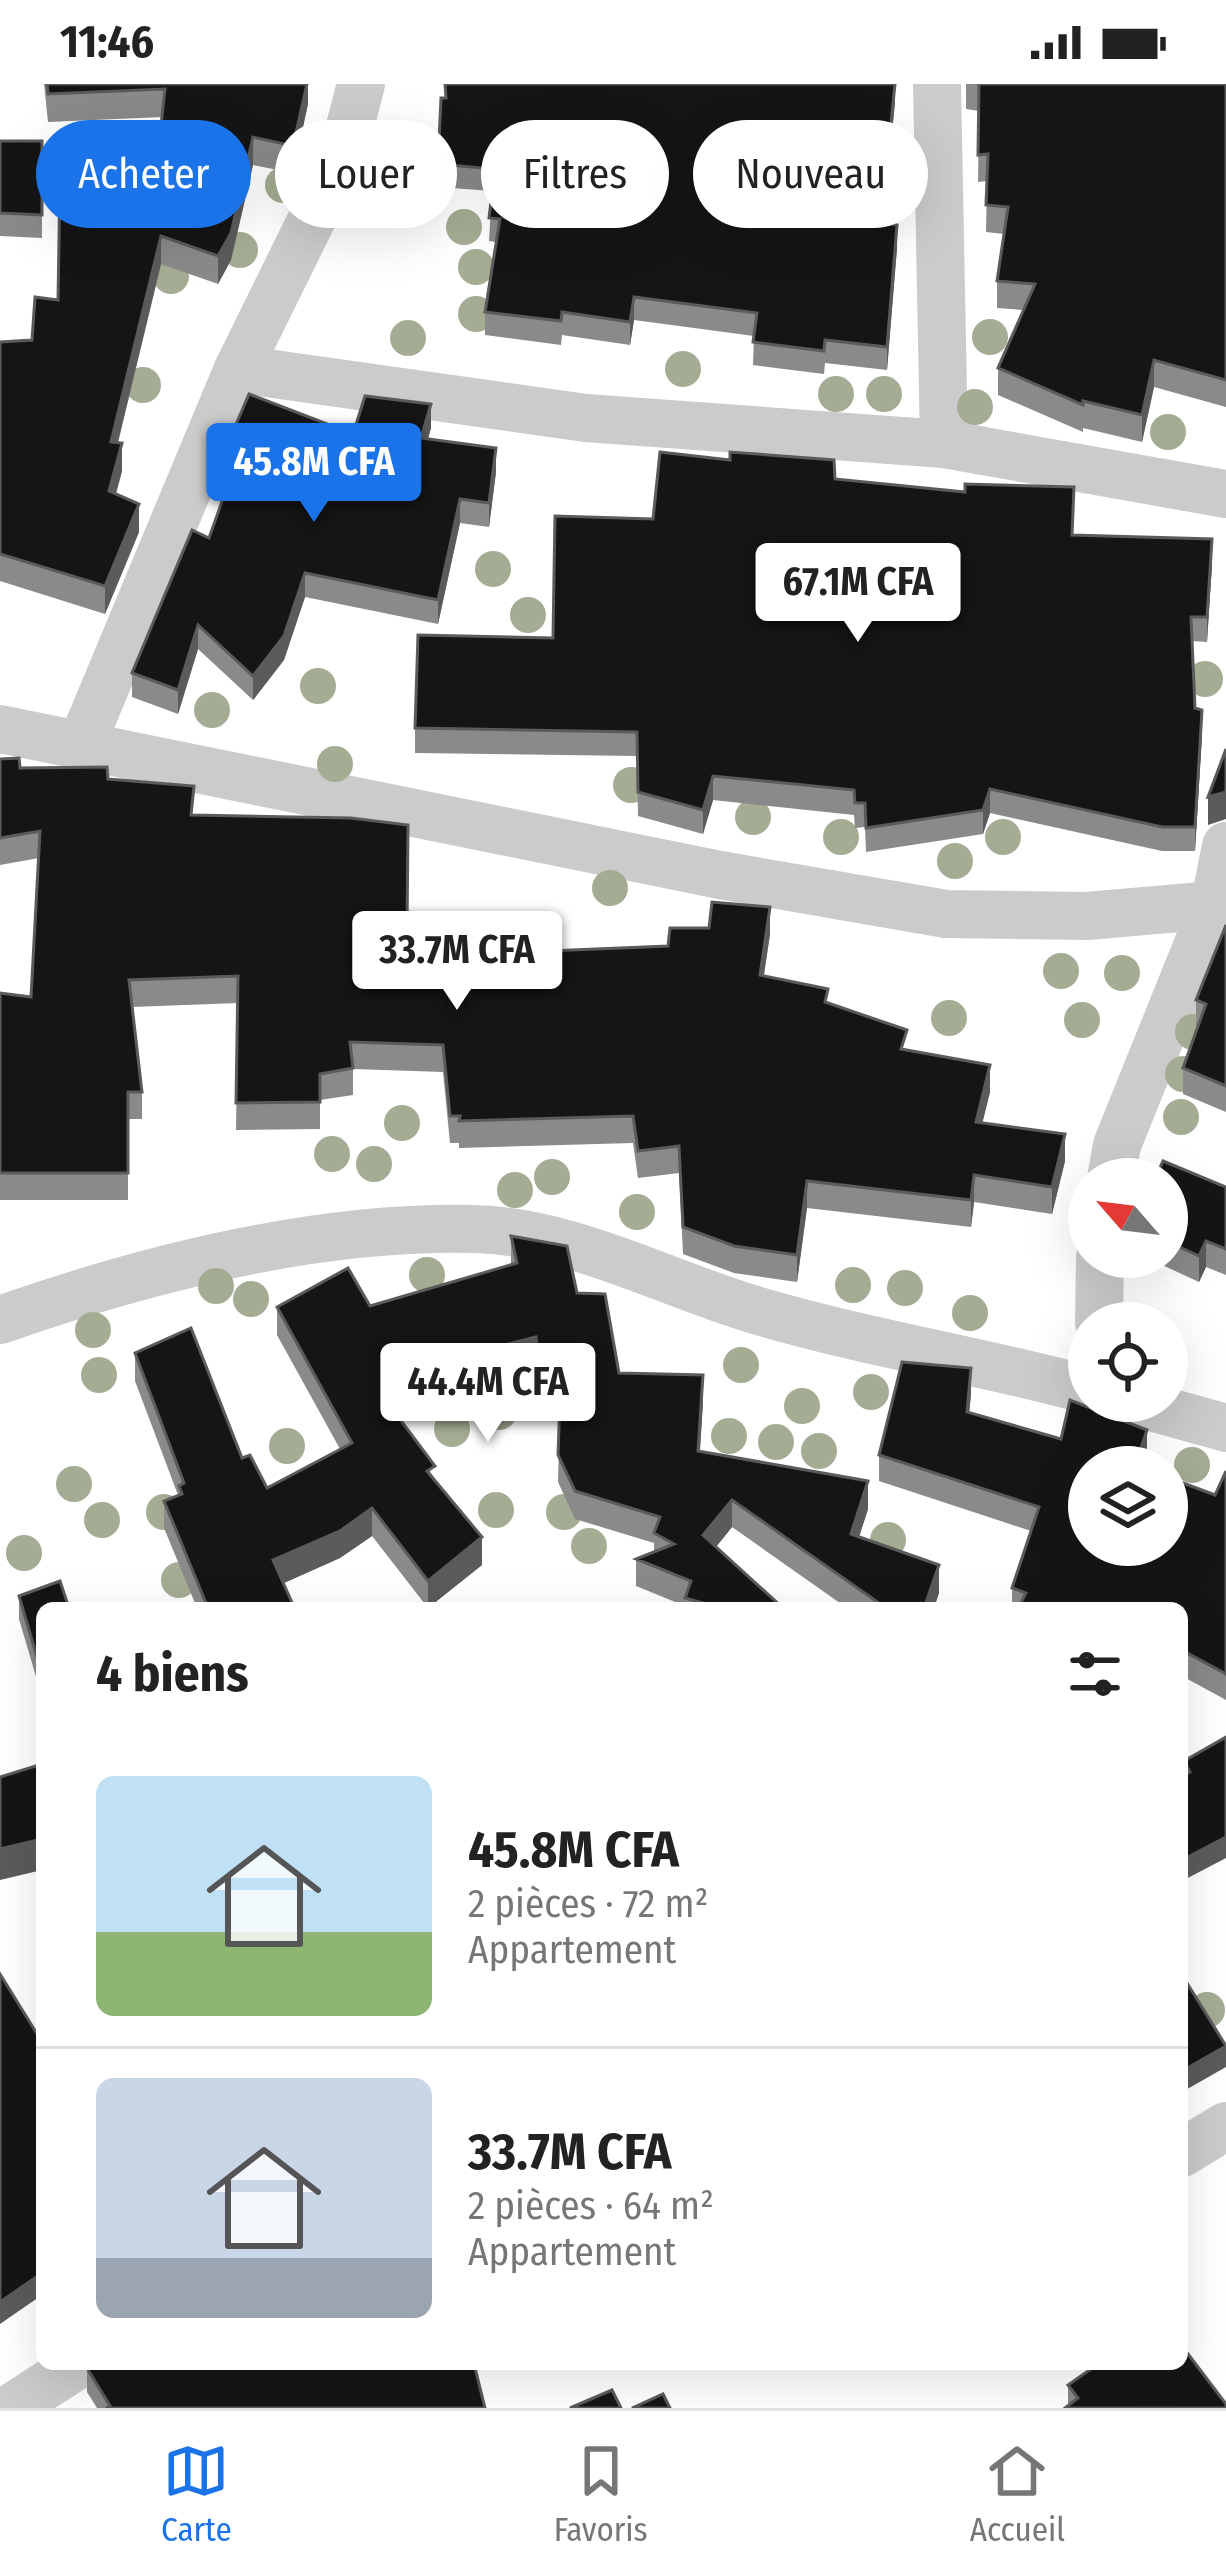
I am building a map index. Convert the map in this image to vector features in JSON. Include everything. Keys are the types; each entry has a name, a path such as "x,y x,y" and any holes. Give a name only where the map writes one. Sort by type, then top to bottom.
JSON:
{"street":[{"path":"82,743 238,369 342,158 361,84"},
{"path":"937,84 944,444"},
{"path":"238,369 586,418 944,444 1226,494"},
{"path":"0,729 720,875 946,914 1087,916 1220,903"},
{"path":"1115,1158 1220,903 1226,846"},
{"path":"0,1320 83,1291 299,1242 475,1228 566,1246 755,1310 1068,1385"},
{"path":"1188,1417 1226,1428"},
{"path":"1188,2148 1226,2126"},
{"path":"11,2408 70,2370"}],"building":[{"path":"47,84 307,84 299,120 275,120 275,142 253,137 251,146 251,120 162,120 165,89 48,94"},
{"path":"445,84 895,84 891,120 693,120 693,228 897,228 887,347 825,340 824,351 753,342 757,313 634,297 630,322 562,312 561,321 485,312 499,228 669,228 669,120 481,120 481,168 457,166 457,120 440,120 441,98 446,98"},
{"path":"979,84 1226,84 1226,380 1154,360 1142,415 1083,401 1083,405 998,368 1035,284 997,281 1008,207 986,205 988,154 978,155"},
{"path":"0,141 36,141 36,215 0,213"},
{"path":"59,228 232,228 218,256 161,236 111,442 122,443 109,491 139,504 105,586 0,554 0,342 32,340 35,297 58,300"},
{"path":"249,394 353,434 365,396 431,404 421,438 496,448 489,503 460,499 438,600 305,573 284,636 253,676 198,625 178,690 132,673 192,530 209,538 236,462 223,455"},
{"path":"660,452 730,460 730,452 834,460 835,479 965,492 965,484 1074,487 1072,535 1212,539 1207,617 1191,617 1195,708 1202,710 1195,827 1162,827 990,789 983,810 866,828 865,803 855,803 854,790 713,776 703,810 638,792 637,732 415,728 418,635 553,638 555,516 653,519"},
{"path":"1226,749 1226,792 1208,797"},
{"path":"19,758 20,768 107,767 108,779 194,786 191,815 351,818 408,825 407,929 523,931 524,952 668,946 670,928 709,928 712,902 770,907 760,975 828,989 825,1002 907,1030 901,1049 990,1065 976,1122 1065,1134 1052,1187 974,1175 971,1200 807,1181 797,1255 734,1246 683,1227 679,1146 638,1151 633,1116 459,1121 460,1116 450,1116 443,1045 350,1042 353,1068 320,1074 320,1102 236,1103 238,976 129,980 142,1092 128,1092 128,1173 0,1173 0,993 31,997 40,831 0,838 0,759"},
{"path":"1226,925 1226,1086 1183,1068 1206,1004 1196,1000"},
{"path":"1188,1171 1226,1187 1226,1249 1206,1241 1199,1256 1188,1251"},
{"path":"511,1236 567,1246 577,1293 605,1294 619,1373 703,1375 698,1451 868,1481 851,1534 939,1565 926,1602 877,1602 732,1500 703,1535 776,1602 685,1598 691,1581 636,1559 674,1544 654,1533 660,1517 575,1491 558,1455 561,1372 540,1372 536,1337 414,1368 422,1382 387,1402 435,1466 427,1471 482,1537 428,1581 372,1508 340,1531 273,1560 292,1602 206,1602 164,1501 182,1494 179,1486 184,1483 135,1353 191,1328 242,1458 250,1455 267,1488 352,1443 277,1307 348,1268 370,1306 517,1263"},
{"path":"902,1362 971,1368 967,1412 1061,1439 1068,1409 1068,1422 1126,1422 1147,1430 1142,1446 1068,1446 1068,1566 1188,1566 1188,1485 1215,1495 1226,1471 1226,1674 1188,1653 1188,1602 1021,1602 1026,1593 1012,1588 1039,1507 879,1455"},
{"path":"60,1581 67,1602 36,1602 36,1654 19,1596"},
{"path":"1226,1737 1226,1837 1188,1857 1190,1772 1188,1759"},
{"path":"36,1766 36,1840 0,1849 0,1777"},
{"path":"0,1974 36,2032 36,2277 0,2302"},
{"path":"1188,1985 1226,2046 1188,2068"},
{"path":"1188,2354 1226,2408 1065,2408 1078,2398 1068,2385 1089,2370 1188,2370"},
{"path":"88,2370 476,2370 485,2408 106,2408 110,2406"},
{"path":"612,2390 621,2408 570,2408"},
{"path":"663,2394 670,2408 632,2408"}]}
